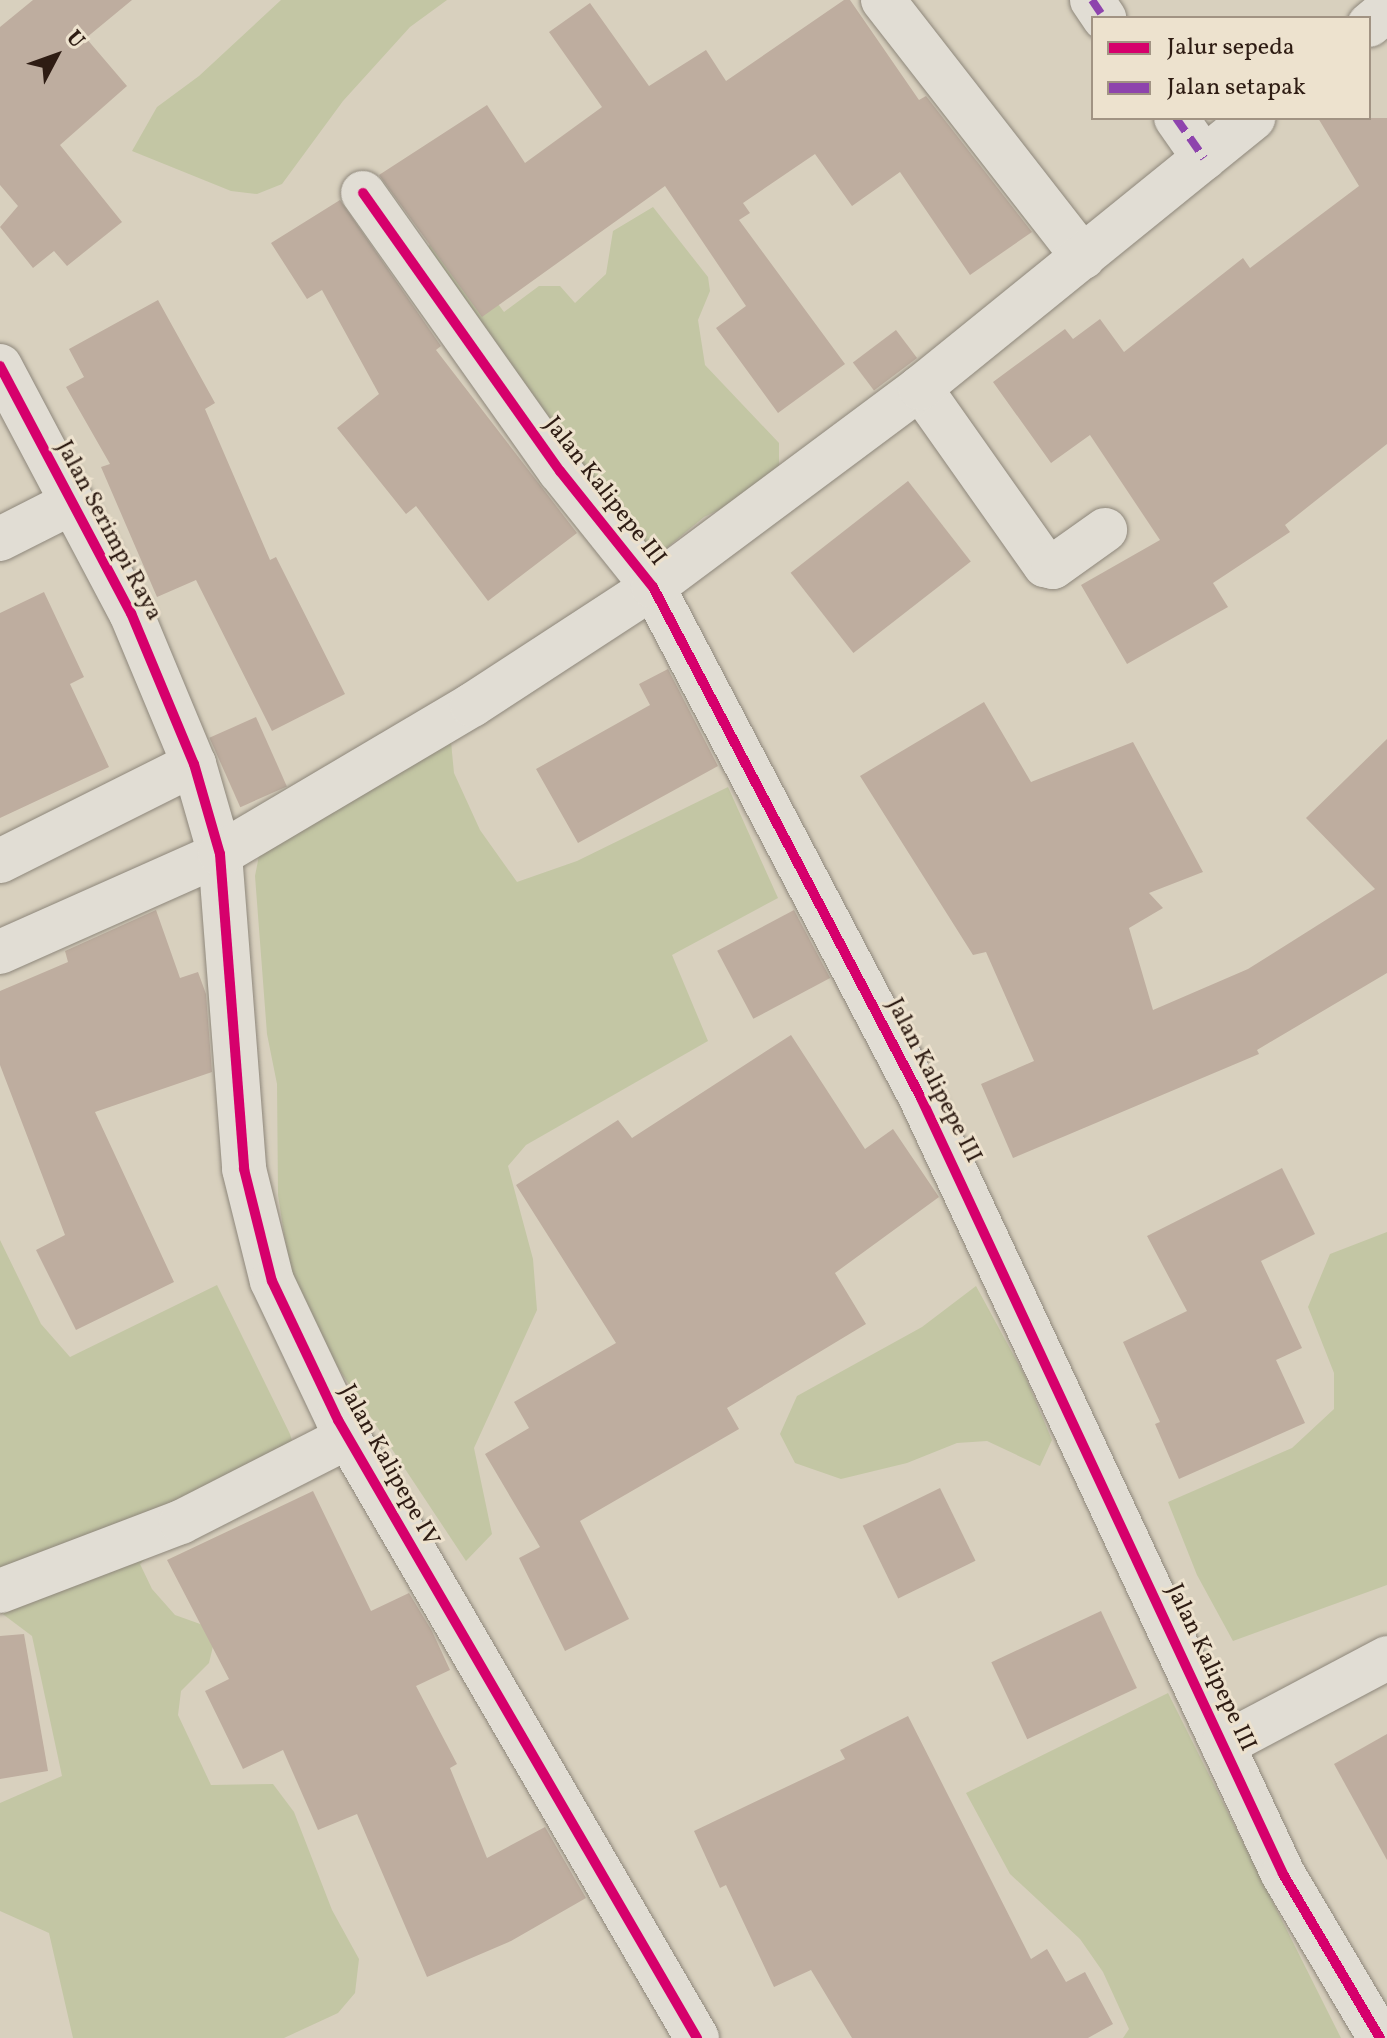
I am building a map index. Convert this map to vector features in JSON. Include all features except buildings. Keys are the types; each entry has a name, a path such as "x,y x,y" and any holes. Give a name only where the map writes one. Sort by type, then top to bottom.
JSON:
{"street":[{"path":"883,0 1083,257"},
{"path":"1371,23 1387,10"},
{"path":"1177,120 1204,158"},
{"name":"Jalan Kalipepe III","path":"0,952 220,854 472,705 653,587 920,388 1252,120"},
{"name":"Jalan Kalipepe III","path":"363,193 551,459 653,587 921,1098 1283,1874 1380,2038"},
{"name":"Jalan Serimpi Raya","path":"0,366 131,613 194,764 220,854"},
{"path":"920,388 1045,565 1053,567 1105,530"},
{"path":"0,539 71,503"},
{"path":"0,861 194,764"},
{"name":"Jalan Kalipepe IV","path":"220,854 244,1169 272,1281 348,1437 697,2038"},
{"path":"0,1591 181,1522 348,1437"},
{"path":"1223,1745 1387,1658"}],"green space":[{"path":"281,0 447,0 410,27 343,101 282,184 257,194 231,191 132,151 157,107 199,76"},
{"path":"653,207 708,277 710,291 698,320 705,365 779,443 779,472 767,487 704,517 640,570 425,265 429,245 451,240 504,312 539,286 560,286 575,303 606,274 613,231"},
{"path":"451,742 454,773 480,830 517,882 577,861 728,787 778,898 672,955 708,1041 526,1145 508,1166 533,1259 537,1310 474,1448 492,1534 466,1561 319,1339 292,1286 278,1195 277,1084 267,1034 255,876 262,840"},
{"path":"1387,1232 1387,1585 1233,1641 1197,1575 1168,1502 1292,1448 1334,1409 1334,1373 1308,1307 1330,1254"},
{"path":"0,1240 41,1324 70,1357 217,1285 290,1434 299,1465 162,1543 140,1564 152,1589 175,1615 203,1625 215,1638 209,1663 181,1691 178,1715 211,1785 273,1784 294,1812 332,1910 359,1959 355,1993 338,2013 284,2038 73,2038 49,1933 0,1911 0,1803 62,1776 32,1636 0,1612"},
{"path":"976,1286 1025,1376 1052,1440 1040,1466 987,1441 957,1443 907,1463 841,1479 795,1463 780,1434 797,1396 922,1327"},
{"path":"1168,1693 1341,2038 1123,2038 1129,2029 1103,1972 1080,1939 1010,1874 966,1793"}],"marked path":[{"path":"1092,0 1103,16"},
{"path":"1177,120 1204,158"}],"cycle path":[{"path":"363,193 560,471 653,587 921,1098 1283,1874 1380,2038"},
{"path":"0,366 131,613 194,764 220,854 244,1169 272,1281 338,1420 697,2038"}]}
